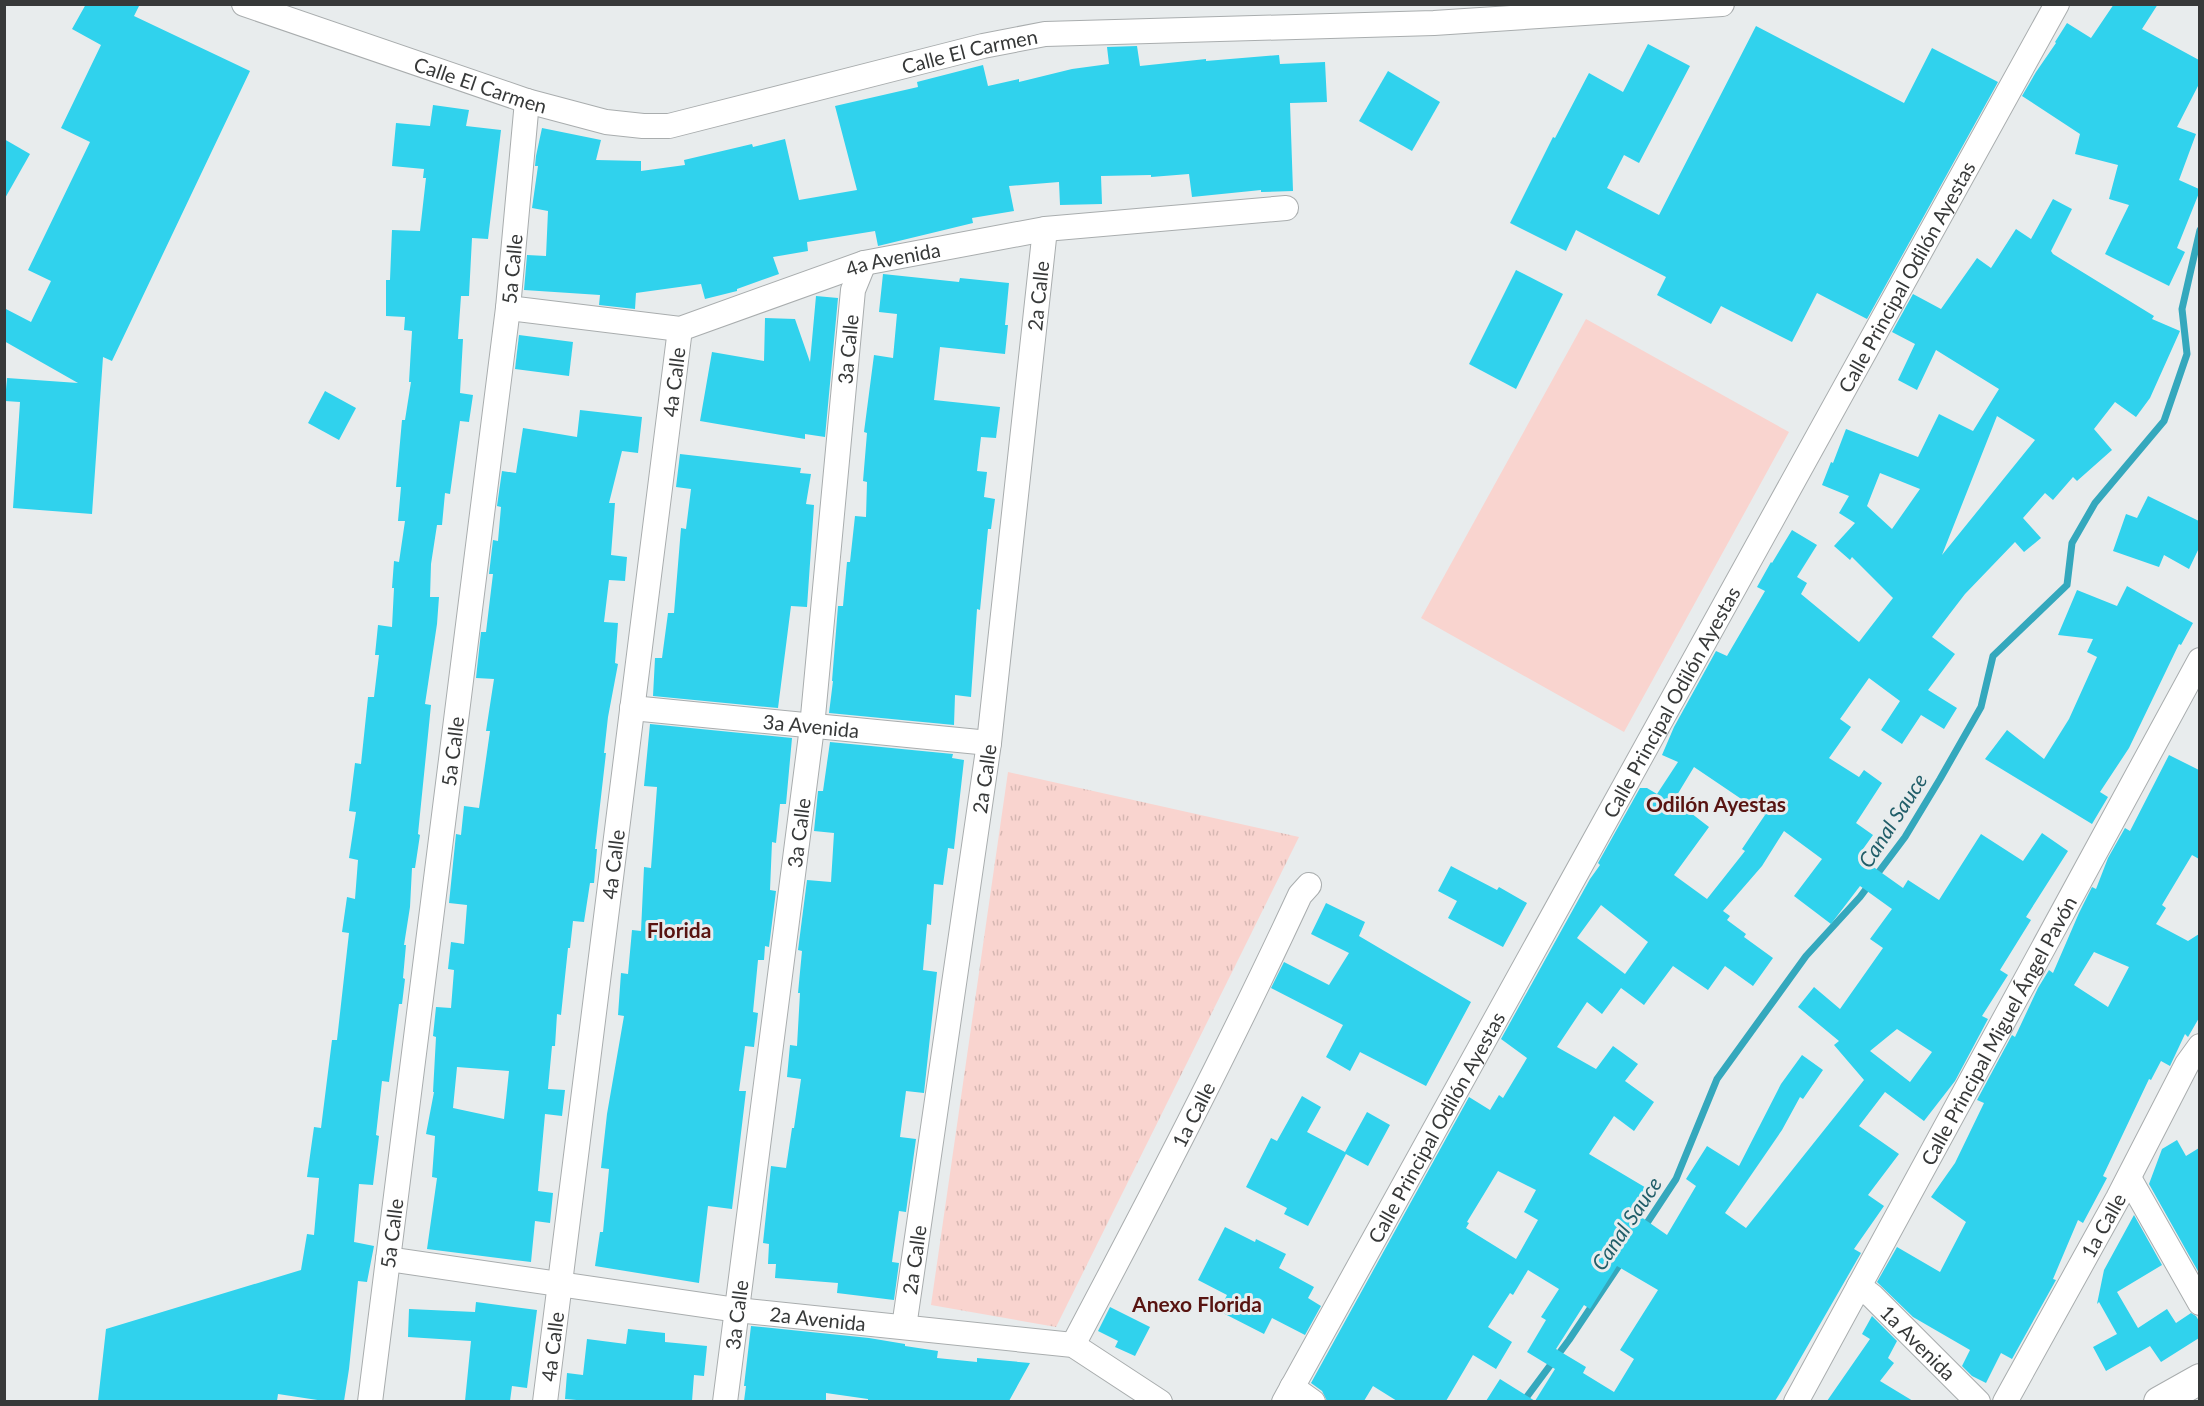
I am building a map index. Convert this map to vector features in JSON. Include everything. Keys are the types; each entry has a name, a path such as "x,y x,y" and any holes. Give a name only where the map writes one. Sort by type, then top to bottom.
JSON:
{"main road":[{"path":"2159,1401 2199,1378"}],"street":[{"name":"Calle El Carmen","path":"244,4 527,101 606,122 643,126 669,126 983,46 1046,34 1434,23 1722,4"},
{"name":"Calle Principal Odilón Ayestas","path":"1288,1394 2057,4"},
{"name":"5a Calle","path":"370,1401 508,308 527,101"},
{"name":"4a Avenida","path":"508,308 680,329 864,263 1045,229 1286,208"},
{"name":"2a Calle","path":"904,1327 989,743 1045,229"},
{"name":"3a Calle","path":"725,1401 812,727 853,290 864,263"},
{"name":"4a Calle","path":"545,1401 680,329"},
{"name":"Calle Principal Miguel Ángel Pavón","path":"1796,1401 2199,660"},
{"name":"3a Avenida","path":"632,708 989,743"},
{"name":"1a Calle","path":"1073,1345 1163,1176 1300,895 1309,885"},
{"name":"1a Calle","path":"2005,1401 2128,1178 2187,1064 2198,1051"},
{"path":"2128,1178 2199,1303"},
{"name":"2a Avenida","path":"388,1259 737,1310 1073,1345 1147,1398"},
{"name":"1a Avenida","path":"1859,1286 1872,1296 1978,1401"},
{"path":"1288,1394 1313,1401"}],"green space":[{"path":"1586,319 1789,432 1624,732 1421,618"},
{"path":"1008,772 1299,837 1056,1327 931,1305"}],"building":[{"path":"86,4 140,4 134,16 250,71 112,361 103,357 92,514 13,508 20,402 5,401 7,378 78,383 4,341 4,308 31,322 51,281 28,270 90,142 61,128 101,45 72,29"},
{"path":"2114,4 2158,4 2142,29 2199,60 2199,84 2177,127 2196,134 2179,180 2199,189 2199,193 2177,248 2185,252 2169,286 2105,254 2129,205 2109,199 2118,165 2075,154 2080,134 2022,96 2067,23 2091,38"},
{"path":"1756,26 1904,103 1932,48 1998,82 1867,319 1817,293 1792,342 1721,306 1711,324 1657,295 1666,277 1576,230 1566,251 1510,223 1553,137 1555,138 1589,73 1623,92 1648,44 1690,66 1639,163 1624,155 1607,188 1659,215"},
{"path":"1137,46 1140,66 1279,55 1280,64 1325,62 1327,102 1290,103 1293,191 1261,192 1261,190 1192,197 1189,174 1151,177 1151,175 1101,176 1102,204 1060,205 1059,182 1009,186 1014,211 972,218 973,223 878,246 875,231 807,242 808,251 773,257 779,274 737,289 737,291 705,299 701,284 636,293 635,309 599,305 600,295 524,290 527,255 546,256 548,211 532,208 538,166 535,166 536,156 542,128 601,140 596,160 641,161 641,171 685,165 684,160 752,144 753,147 785,139 799,200 857,190 835,106 918,87 917,82 983,65 988,86 1019,79 1019,82 1072,69 1109,64 1107,47"},
{"path":"1388,71 1440,102 1412,151 1359,121"},
{"path":"433,105 469,110 466,126 501,130 488,239 472,238 469,296 461,296 458,339 463,339 460,393 473,395 469,422 460,421 450,494 445,493 442,525 437,525 431,564 430,597 439,597 425,704 431,705 418,834 420,835 415,868 412,868 410,907 404,945 406,945 403,978 405,979 402,1004 399,1004 389,1082 382,1081 373,1185 359,1184 354,1242 374,1246 367,1282 358,1281 344,1401 324,1401 278,1394 277,1401 98,1401 106,1329 301,1270 307,1234 314,1235 319,1178 307,1177 314,1127 321,1128 332,1040 337,1040 349,933 342,932 347,897 355,899 358,860 349,858 356,812 349,811 355,763 361,764 368,697 374,697 379,655 375,655 378,625 392,627 394,561 399,562 405,521 398,521 401,487 396,487 402,420 405,420 411,382 409,382 412,331 404,330 405,317 386,316 386,280 390,280 392,230 420,231 426,178 423,178 424,169 392,166 396,123 430,126"},
{"path":"4,139 30,154 4,200"},
{"path":"2053,199 2072,209 2051,251 2053,254 2154,316 2152,319 2180,331 2150,398 2136,417 2115,402 2094,429 2112,450 2077,481 2073,477 2053,500 2045,493 2023,518 2041,538 2024,552 2015,542 1965,594 1932,637 1955,654 1928,690 1957,708 1944,729 1921,715 1902,744 1881,730 1900,701 1869,678 1840,719 1851,727 1829,758 1859,777 1864,770 1882,783 1856,823 1873,835 1858,856 1903,888 1908,880 1939,900 1981,834 2023,861 2042,833 2068,851 2026,917 2031,920 2000,970 2008,975 1982,1016 1988,1019 1955,1081 1924,1121 1885,1092 1859,1126 1899,1154 1868,1195 1884,1206 1854,1249 1861,1253 1775,1401 1535,1401 1555,1369 1527,1352 1546,1320 1541,1317 1559,1289 1528,1270 1513,1295 1510,1293 1488,1327 1512,1342 1496,1369 1473,1355 1446,1401 1397,1401 1373,1386 1364,1401 1327,1401 1322,1391 1311,1383 1469,1097 1490,1110 1499,1095 1503,1098 1527,1058 1501,1039 1600,865 1598,863 1640,788 1647,788 1657,794 1678,762 1662,755 1674,727 1716,651 1727,656 1765,591 1757,587 1792,530 1817,545 1797,577 1807,583 1801,594 1859,642 1893,598 1852,557 1850,560 1834,546 1855,523 1839,513 1849,496 1822,485 1831,462 1833,463 1846,429 1918,457 1939,414 1973,431 1999,389 1936,350 1917,390 1898,380 1915,344 1892,332 1913,294 1941,309 1977,258 1991,268 2016,229 2031,239","holes":["1997,416 2035,440 1942,555","1880,473 1920,489 1892,529 1867,506","1694,767 1765,815 1742,849 1745,851 1707,899 1674,875 1709,827 1674,800","1784,831 1822,859 1794,896 1831,924 1860,886 1892,909 1870,939 1883,948 1840,1009 1814,987 1798,1007 1839,1041 1834,1045 1864,1080 1746,1228 1725,1213 1782,1130 1800,1097 1803,1099 1823,1070 1802,1055 1781,1084 1739,1166 1707,1146 1686,1179 1696,1186 1667,1235 1634,1212 1648,1189 1589,1154 1614,1116 1634,1131 1654,1102 1625,1081 1638,1064 1613,1046 1596,1069 1557,1047 1587,1002 1602,1014 1621,988 1644,1005 1673,966 1708,990 1725,966 1753,986 1773,958 1744,937 1746,934 1727,920 1730,916 1723,911 1762,866","1601,905 1648,942 1625,974 1577,938","1897,1029 1932,1052 1910,1082 1870,1051","1498,1171 1536,1190 1524,1212 1538,1220 1516,1259 1466,1228 1469,1223 1467,1222","1617,1266 1658,1290 1620,1350 1634,1359 1614,1392 1583,1373 1586,1367 1556,1349 1584,1305 1590,1309"]},
{"path":"1516,270 1563,294 1516,389 1469,364"},
{"path":"883,274 959,282 960,278 1009,283 1005,354 940,347 934,400 1000,407 996,438 981,437 977,471 987,472 984,497 995,499 991,529 988,529 980,610 977,609 971,697 955,695 954,725 829,713 838,606 843,606 847,562 850,562 855,516 866,517 867,482 863,481 867,433 864,432 874,355 893,358 897,314 879,312"},
{"path":"816,296 838,298 825,437 805,434 805,439 700,421 712,352 764,361 765,318 795,319 810,362"},
{"path":"519,335 573,342 569,376 515,369"},
{"path":"325,391 356,408 339,440 308,423"},
{"path":"580,410 642,417 638,453 622,451 609,503 615,503 611,555 627,557 625,581 609,580 604,622 618,623 615,663 618,664 604,753 606,753 595,849 597,849 594,883 590,883 584,922 573,921 561,1015 557,1014 555,1046 552,1046 548,1089 565,1090 562,1116 545,1114 538,1191 553,1193 550,1223 535,1221 531,1262 427,1249 437,1178 432,1177 435,1136 426,1134 434,1092 436,1037 433,1036 436,1007 451,1008 454,970 448,969 451,942 464,944 467,905 449,903 456,834 461,835 464,806 479,808 490,731 486,731 494,679 476,678 481,632 486,632 493,574 489,574 493,540 498,541 501,507 497,506 502,471 516,473 523,428 577,437","holes":["457,1067 509,1071 504,1119 453,1108"]},
{"path":"680,454 801,468 800,473 811,474 806,504 814,505 807,607 791,606 778,708 653,696 655,658 662,658 668,613 674,613 681,528 686,529 691,489 676,487"},
{"path":"2148,496 2199,521 2199,548 2189,569 2164,555 2159,567 2113,551 2126,514 2137,518"},
{"path":"2127,586 2193,623 2181,645 2179,644 2129,748 2100,792 2108,797 2092,824 1985,759 2007,730 2044,759 2069,719 2097,657 2087,652 2093,639 2058,635 2077,590 2117,606"},
{"path":"650,724 792,738 786,804 780,804 776,843 772,842 770,890 776,891 769,947 765,946 764,960 758,960 753,1012 758,1013 754,1047 745,1046 739,1091 746,1091 732,1209 708,1206 699,1283 595,1266 600,1232 603,1232 609,1169 601,1168 607,1114 624,1016 618,1015 621,973 628,974 632,930 641,931 644,867 651,868 657,787 644,786"},
{"path":"830,742 953,754 952,758 964,760 954,849 948,848 943,885 934,884 931,925 927,924 923,970 937,972 924,1093 906,1091 900,1137 916,1139 906,1212 899,1211 892,1262 899,1263 894,1300 837,1293 838,1283 775,1278 776,1264 768,1264 769,1244 763,1243 771,1166 786,1168 801,1079 787,1077 790,1045 797,1046 802,951 798,950 807,880 831,882 834,833 814,831 818,791 823,791"},
{"path":"2169,755 2199,770 2199,859 2192,855 2162,905 2166,908 2156,924 2188,941 2199,934 2199,1018 2188,1037 2185,1034 2170,1066 2161,1061 2151,1080 2149,1079 2103,1176 2107,1178 2083,1223 2078,1220 2053,1279 2056,1280 2012,1359 2001,1353 1986,1383 1972,1376 1962,1366 1970,1350 1913,1317 1877,1282 1897,1247 1940,1272 1966,1222 1931,1197 1955,1163 1984,1103 1977,1100 2012,1035 2015,1037 2038,988 2049,970 2053,973 2092,887 2096,889 2108,858 2125,828 2130,831","holes":["2094,952 2129,967 2108,1007 2074,985"]},
{"path":"1451,866 1497,890 1499,887 1527,903 1503,947 1448,918 1457,901 1438,891"},
{"path":"1326,903 1365,922 1359,936 1471,1002 1426,1086 1360,1052 1350,1071 1326,1057 1343,1025 1271,988 1284,962 1329,985 1349,953 1311,934"},
{"path":"1302,1096 1321,1107 1307,1132 1345,1152 1367,1112 1390,1125 1368,1166 1346,1154 1308,1226 1284,1214 1287,1208 1246,1187 1271,1138 1277,1141"},
{"path":"2177,1140 2186,1156 2199,1148 2199,1273 2149,1184 2162,1149"},
{"path":"2134,1215 2162,1265 2117,1292 2138,1328 2167,1309 2176,1323 2191,1313 2196,1316 2199,1321 2199,1338 2161,1362 2150,1346 2106,1371 2093,1347 2117,1334 2099,1302 2097,1304 2104,1270"},
{"path":"1225,1227 1286,1254 1279,1268 1314,1287 1308,1298 1321,1306 1305,1335 1272,1318 1264,1334 1219,1311 1227,1295 1198,1280"},
{"path":"476,1302 537,1310 527,1388 512,1386 510,1401 465,1401 471,1341 408,1337 409,1309 475,1312"},
{"path":"1110,1307 1150,1327 1135,1356 1115,1347 1118,1341 1098,1331"},
{"path":"1872,1316 1897,1341 1888,1358 1894,1363 1880,1381 1913,1401 1827,1401 1870,1339 1862,1334"},
{"path":"751,1326 905,1344 905,1346 938,1351 937,1358 977,1362 977,1358 1030,1363 1009,1401 868,1401 868,1399 826,1393 826,1401 744,1401"},
{"path":"628,1329 665,1333 665,1342 707,1346 704,1376 694,1375 692,1401 565,1399 567,1373 583,1375 587,1339 626,1344"},
{"path":"1500,1379 1535,1401 1486,1401"}],"waterway":[{"name":"Canal Sauce","path":"1643,1229 1676,1179 1717,1079 1806,956 1860,897 1905,837 1981,707 1993,656 2067,585 2072,543 2095,503 2164,421 2187,354 2182,309 2200,230"},
{"name":"Canal Sauce","path":"1523,1402 1569,1340 1622,1261"}],"district":[{"name":"Odilón Ayestas","path":"1716,803"},
{"name":"Florida","path":"679,929"},
{"name":"Anexo Florida","path":"1197,1303"}]}
